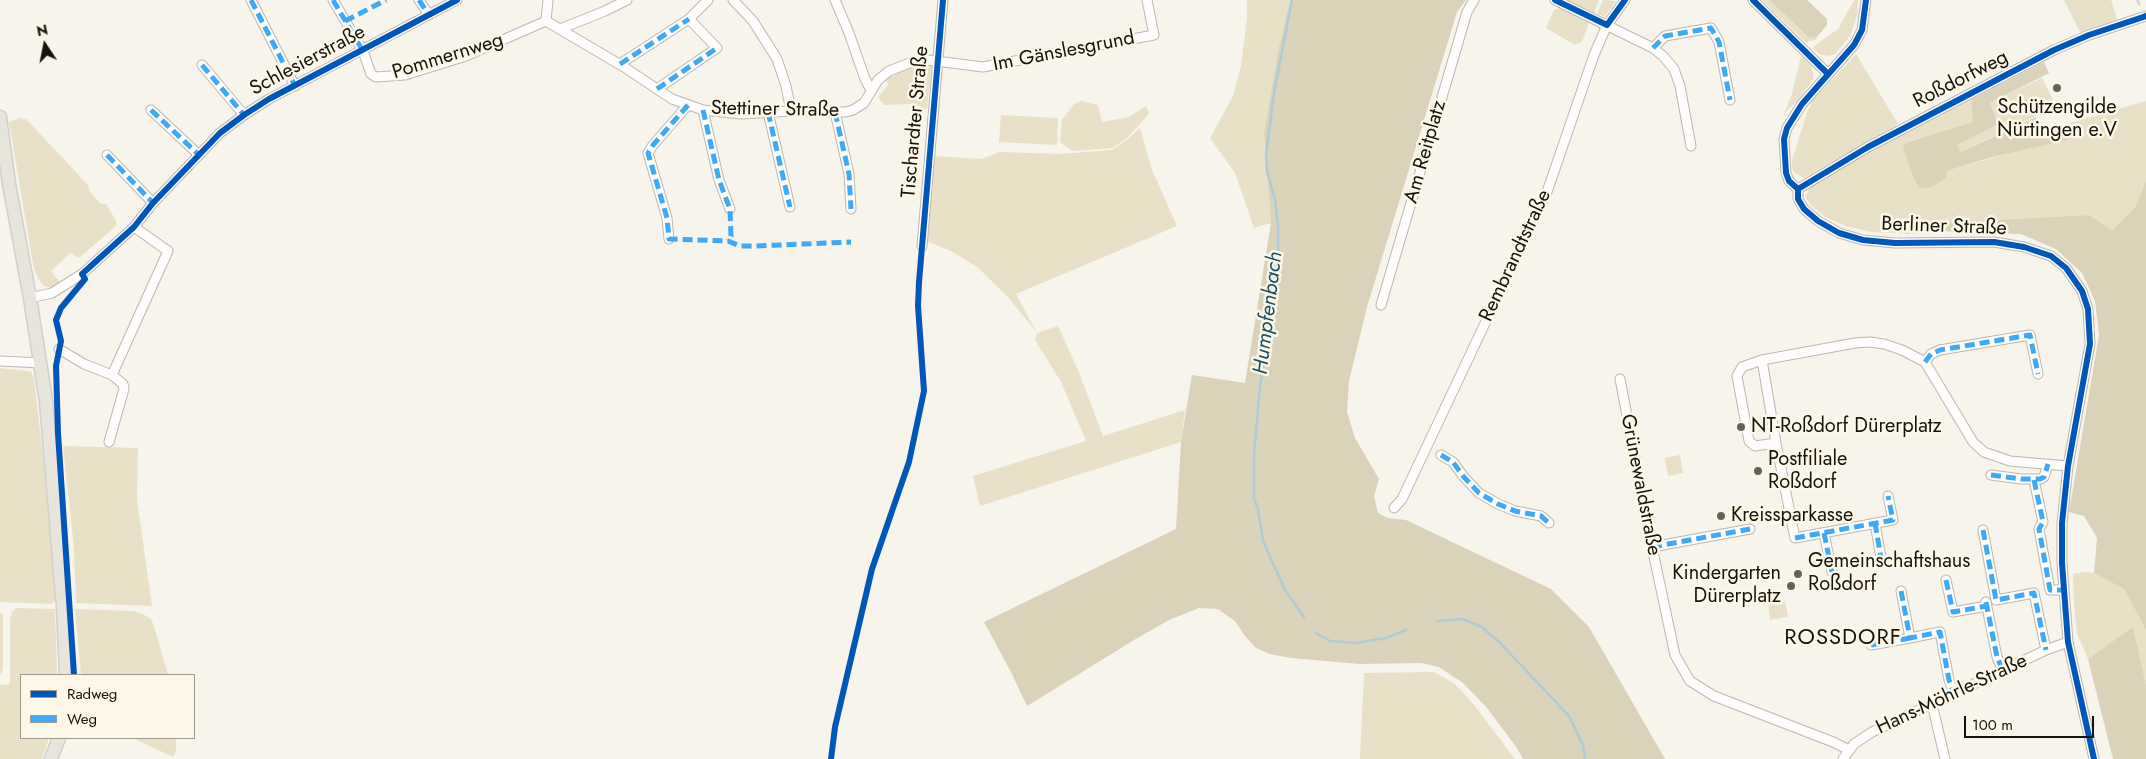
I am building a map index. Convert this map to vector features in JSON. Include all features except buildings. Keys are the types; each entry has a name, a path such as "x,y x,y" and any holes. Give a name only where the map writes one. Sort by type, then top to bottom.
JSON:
{"main road":[{"path":"0,117 9,184 41,363 62,588 66,674"},
{"path":"51,759 59,739"}],"street":[{"path":"251,0 294,86"},
{"path":"333,0 363,51"},
{"path":"419,0 429,15"},
{"name":"Schlesierstraße","path":"30,298 52,293 82,274 134,227 153,203 220,133 244,115 294,86 457,0"},
{"path":"546,21 548,0"},
{"path":"560,29 627,0"},
{"path":"620,64 689,20 708,0"},
{"path":"734,0 753,21 777,59 786,86 791,111"},
{"path":"835,0 849,33 864,80 871,90"},
{"name":"Tischardter Straße","path":"922,246 943,0"},
{"name":"Im Gänslesgrund","path":"938,62 983,67 1154,35 1147,0"},
{"name":"Am Reitplatz","path":"1381,305 1467,12 1474,0"},
{"path":"1555,0 1653,48 1663,56 1674,69 1680,86 1691,146"},
{"name":"Rembrandtstraße","path":"1394,508 1402,499 1546,192 1585,78 1607,25 1625,0"},
{"path":"1753,0 1828,74"},
{"name":"Berliner Straße","path":"1866,0 1862,30 1847,53 1793,116 1784,138 1787,177 1798,189 1798,199 1808,214 1828,228 1850,237 1896,243 2010,244 2051,256 2066,268 2086,300 2091,332 2086,376 2068,466 2062,523 2068,642 2094,759"},
{"name":"Roßdorfweg","path":"1798,189 1876,143 2054,50 2146,16"},
{"path":"657,89 717,48 689,20"},
{"name":"Pommernweg","path":"363,51 371,74 383,78 399,76 466,56 546,21"},
{"name":"Stettiner Straße","path":"546,21 620,64 672,98 703,110 741,114 791,111 846,112 858,108 864,103 878,80 889,71 901,65 928,60 938,62"},
{"path":"1653,48 1665,36 1711,28 1719,42 1730,100"},
{"path":"202,65 244,115"},
{"path":"669,239 667,218 648,153 653,144 688,105"},
{"path":"151,110 199,155"},
{"path":"703,110 719,180 730,209"},
{"path":"768,112 790,208"},
{"path":"834,112 849,174 851,209"},
{"path":"107,155 153,203"},
{"path":"112,376 168,250 134,227"},
{"path":"1925,362 1931,354 1940,350 2030,335 2038,374"},
{"path":"1776,444 1758,446 1750,444 1737,376 1742,367 1762,360 1870,342 1902,350 1925,362 1973,442 1984,452 2010,461 2068,466"},
{"path":"59,349 84,364 122,382 124,389 109,442"},
{"path":"1762,360 1776,444 1795,538 1893,520 1888,496"},
{"path":"0,361 41,363"},
{"name":"Grünewaldstraße","path":"1620,379 1675,655 1690,681 1714,696 1849,750"},
{"path":"1441,455 1453,462 1479,493 1515,511 1541,516 1549,523"},
{"path":"1991,475 2034,480 2044,477 2048,464"},
{"path":"2034,480 2044,522 2039,529 2050,590 2064,590"},
{"path":"1874,523 1881,558"},
{"path":"1652,547 1750,529"},
{"path":"1983,530 1996,600 2034,593 2046,650"},
{"path":"1824,533 1832,572"},
{"path":"1946,580 1952,612 1986,604 2003,671"},
{"path":"1901,590 1910,638"},
{"path":"1871,645 1940,632 1949,680 1954,694"},
{"name":"Hans-Möhrle-Straße","path":"1843,759 1854,744 1872,732 2046,650 2068,642"},
{"path":"1932,704 1945,759"}],"shaded area":[{"path":"1247,0 1290,0 1278,51 1264,132 1271,223 1254,228 1235,173 1210,138 1233,96 1241,66 1247,17"},
{"path":"1290,0 1466,0 1457,12 1367,307 1349,381 1347,412 1355,438 1379,479 1374,496 1378,513 1388,518 1406,520 1551,589 1589,627 1665,759 1523,759 1487,708 1463,683 1439,667 1421,663 1360,664 1291,658 1270,654 1256,648 1235,621 1218,609 1199,608 1169,620 1027,706 984,622 1176,529 1181,442 1192,375 1245,383 1271,223 1264,132 1278,51"},
{"path":"1566,0 1599,0 1594,13"},
{"path":"1603,0 1616,1 1606,15 1603,16 1597,14"},
{"path":"1762,0 1769,0 1810,38 1817,37 1816,40 1805,42"},
{"path":"1769,0 1807,0 1827,19 1827,25 1817,37 1810,38"},
{"path":"1854,0 1858,0 1857,16 1850,36 1835,54 1829,56 1819,54 1813,47 1838,29"},
{"path":"2064,0 2111,0 2118,21 2081,34"},
{"path":"1559,8 1589,23 1582,42 1575,45 1546,28 1554,10"},
{"path":"1856,54 1898,124 1804,178 1795,173 1792,168 1792,160 1807,113 1813,100"},
{"path":"1801,56 1811,65 1814,78 1799,99 1783,115 1791,97"},
{"path":"2044,62 2049,73 1990,103 1999,124 1957,145 1961,152 2036,117 2044,135 2074,122 2077,133 2067,140 1992,157 1947,171 1946,178 1932,187 1920,188 1915,181 1903,148 1907,142 1973,122 1971,100"},
{"path":"928,64 932,65 927,109 911,104 884,105 878,97 889,84 886,81 890,77 909,68"},
{"path":"2042,78 2056,106 1961,152 1957,144 2000,124 1990,103"},
{"path":"1971,100 1974,122 1908,141 1946,178 1947,171 2077,133 2074,122 2146,101 2146,181 2135,207 2112,230 2089,215 1937,223 1941,231 1912,234 1872,232 1846,226 1825,217 1806,198 1809,188 1860,157"},
{"path":"1082,101 1098,105 1102,122 1129,117 1146,106 1149,114 1127,138 1112,148 1072,151 1060,142 1062,120 1074,104"},
{"path":"1001,115 1058,118 1057,145 999,142"},
{"path":"20,118 26,119 88,185 90,192 101,204 106,204 117,222 115,227 79,258 70,253 51,271 62,285 52,288 44,286 37,277 33,264 9,122"},
{"path":"1140,128 1152,170 1177,226 1016,294 1037,333 1008,297 977,267 951,251 926,241 933,156 981,159 1000,152 1061,154 1112,150"},
{"path":"2146,181 2146,630 2124,589 2094,573 2097,538 2084,516 2069,512 2099,335 2095,301 2082,273 2056,249 2021,234 1941,231 1937,223 2089,215 2112,230 2135,207"},
{"path":"1058,326 1078,370 1103,436 1185,410 1181,442 980,506 973,476 1086,441 1061,382 1035,340 1037,333"},
{"path":"0,368 31,372 34,378 47,493 56,600 52,604 0,602"},
{"path":"63,446 138,448 137,499 152,606 76,603 74,548"},
{"path":"1680,455 1683,473 1668,476 1665,458"},
{"path":"2094,573 2124,589 2146,630 2146,685 2133,628 2088,659 2077,633 2074,604 2073,574"},
{"path":"1785,601 1788,617 1770,620 1768,602"},
{"path":"16,608 55,609 57,674 20,674 20,739 49,739 42,759 0,759 0,685 10,684 10,620 12,612"},
{"path":"75,609 133,611 151,619 168,674 81,674"},
{"path":"0,613 3,614 3,669 0,675"},
{"path":"2133,627 2146,685 2146,759 2113,759 2088,659"},
{"path":"1434,672 1455,684 1475,706 1515,759 1360,759 1364,673"},
{"path":"135,739 176,739 176,751 173,757"}],"waterway":[{"name":"Humpfenbach","path":"1292,0 1274,93 1266,155 1267,172 1275,200 1278,225 1278,260 1260,387 1254,454 1254,499 1258,509 1263,541 1285,590 1304,617"},
{"name":"Humpfenbach","path":"1437,621 1463,619 1482,627 1500,643 1569,716 1583,745 1585,759"},
{"name":"Humpfenbach","path":"1316,633 1330,641 1356,643 1386,638 1406,630"}],"railway":[{"path":"2137,0 2146,15"}],"marked path":[{"path":"251,0 295,86"},
{"path":"333,0 363,51"},
{"path":"345,21 386,0"},
{"path":"419,0 429,15"},
{"path":"620,64 689,19"},
{"path":"1653,48 1665,36 1711,28 1719,42 1730,100"},
{"path":"657,89 717,48"},
{"path":"202,65 244,115"},
{"path":"688,105 648,153 667,218 669,239 728,241 740,246 851,242"},
{"path":"151,110 199,155"},
{"path":"703,110 719,180 730,209 731,236 728,241"},
{"path":"768,112 790,207"},
{"path":"835,112 849,174 851,209"},
{"path":"107,155 153,203"},
{"path":"1925,362 1931,354 1940,350 2030,335 2038,374"},
{"path":"1441,455 1453,462 1479,493 1515,511 1541,516 1549,523"},
{"path":"1991,475 2021,479 2040,479 2044,477 2048,464"},
{"path":"2034,480 2043,522 2039,529 2050,590 2064,590"},
{"path":"1795,538 1893,520 1888,496"},
{"path":"1875,523 1881,558"},
{"path":"1652,547 1750,529"},
{"path":"1983,530 1996,600 2034,593 2046,650"},
{"path":"1824,533 1832,572"},
{"path":"1946,580 1953,612 1987,606"},
{"path":"1901,591 1910,638 1940,632 1949,680 1954,694"},
{"path":"1986,602 1997,657 2003,671"},
{"path":"1871,645 1910,638"}],"cycle path":[{"path":"74,674 58,433 56,366 61,341 56,320 61,308 85,279 82,274 134,227 153,203 220,133 269,99 457,0"},
{"path":"831,759 835,727 872,569 909,462 924,391 918,306 919,282 943,0"},
{"path":"1555,0 1607,25 1625,0"},
{"path":"1753,0 1828,74"},
{"path":"1798,189 1789,181 1786,173 1784,139 1787,128 1802,104 1854,45 1862,30 1866,0"},
{"path":"1798,189 1868,147 2054,50 2089,35 2146,16"},
{"path":"1798,189 1798,199 1804,209 1818,221 1839,233 1863,240 1895,243 1994,242 2024,247 2051,256 2066,268 2082,291 2088,309 2090,344 2068,466 2062,523 2062,563 2068,642 2094,759"}],"place":[{"name":"Schützengilde Nürtingen e.V","path":"2057,88"},
{"name":"NT-Roßdorf Dürerplatz","path":"1741,427"},
{"name":"Postfiliale Roßdorf","path":"1758,471"},
{"name":"Kreissparkasse","path":"1721,516"},
{"name":"Gemeinschaftshaus Roßdorf","path":"1798,574"},
{"name":"Kindergarten Dürerplatz","path":"1791,586"}],"district":[{"name":"ROSSDORF","path":"1843,639"}]}
